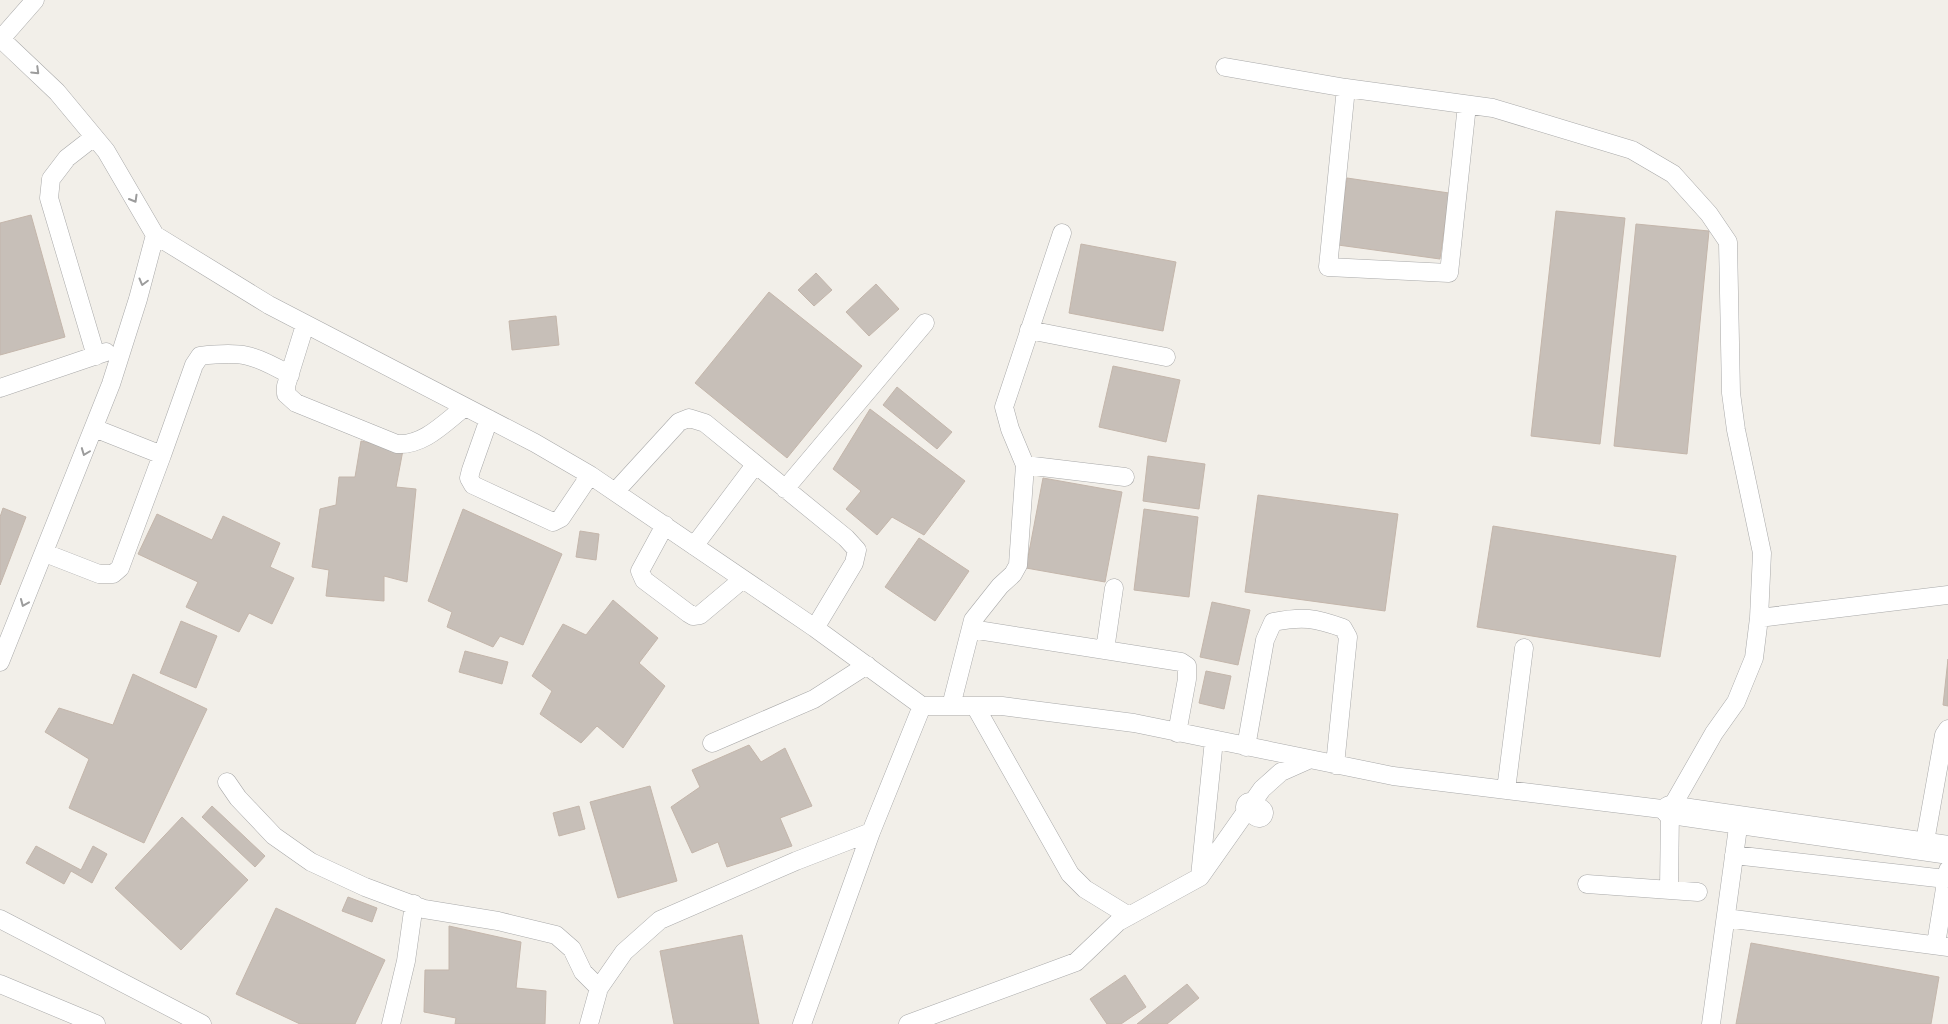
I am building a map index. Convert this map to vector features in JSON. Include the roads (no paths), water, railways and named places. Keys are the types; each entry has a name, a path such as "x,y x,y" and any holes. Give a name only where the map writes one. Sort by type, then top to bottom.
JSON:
{"street":[{"path":"1670,810 1936,848"}],"lane":[{"path":"36,0 0,39 57,92 106,151 155,235 269,306 489,419 590,475 815,628 922,706 1002,706 1134,724 1393,776 1670,810"},
{"path":"1225,67 1346,88 1493,108 1632,150 1673,174 1709,214 1728,242 1731,393 1736,430 1762,552 1759,618 1754,658 1736,702 1714,733 1689,780 1670,810 1669,889"},
{"path":"1346,88 1328,266 1449,274 1467,105"},
{"path":"94,137 67,158 51,180 49,198 96,356"},
{"path":"951,706 973,620 1000,586 1013,574 1018,565 1025,465 1010,429 1004,407 1062,233"},
{"path":"0,662 45,553 124,346 155,235"},
{"path":"785,489 925,323"},
{"path":"305,325 286,394 296,403 398,444 410,445 420,441 465,407"},
{"path":"1029,330 1166,357"},
{"path":"0,388 124,346"},
{"path":"45,553 99,574 113,574 120,568 194,365 200,356 228,353 258,358 290,375"},
{"path":"615,492 680,422 689,418 705,423 846,538 857,550 854,563 815,628"},
{"path":"489,419 470,470 469,478 473,484 553,522 561,518 590,475"},
{"path":"94,428 162,455"},
{"path":"694,546 755,465"},
{"path":"1025,465 1125,477"},
{"path":"665,526 640,571 644,580 688,613 693,616 700,615 743,579"},
{"path":"1104,650 1114,588"},
{"path":"1759,618 1948,596"},
{"path":"1246,747 1265,640 1273,622 1297,617 1321,620 1343,628 1348,637 1335,765"},
{"path":"971,629 1181,662 1187,666 1187,679 1177,732"},
{"path":"1506,790 1524,648"},
{"path":"712,743 814,699 867,666"},
{"path":"802,1024 871,832 922,706"},
{"path":"975,706 1070,874 1085,889 1129,916"},
{"path":"1936,848 1944,735 1948,729"},
{"path":"1200,877 1214,740"},
{"path":"908,1024 1076,962 1118,922 1200,877 1255,810 1262,789 1281,772 1308,760"},
{"path":"227,782 238,798 274,836 311,862 365,887 424,908 498,921 556,935 572,949 583,972 599,988"},
{"path":"1711,1024 1739,820"},
{"path":"589,1024 599,988 624,952 660,920 796,861 871,832"},
{"path":"1726,918 1942,946 1947,874 1734,855"},
{"path":"1587,884 1698,892"},
{"path":"391,1024 406,962 414,904"},
{"path":"0,919 202,1024"},
{"path":"0,984 96,1024"}]}
